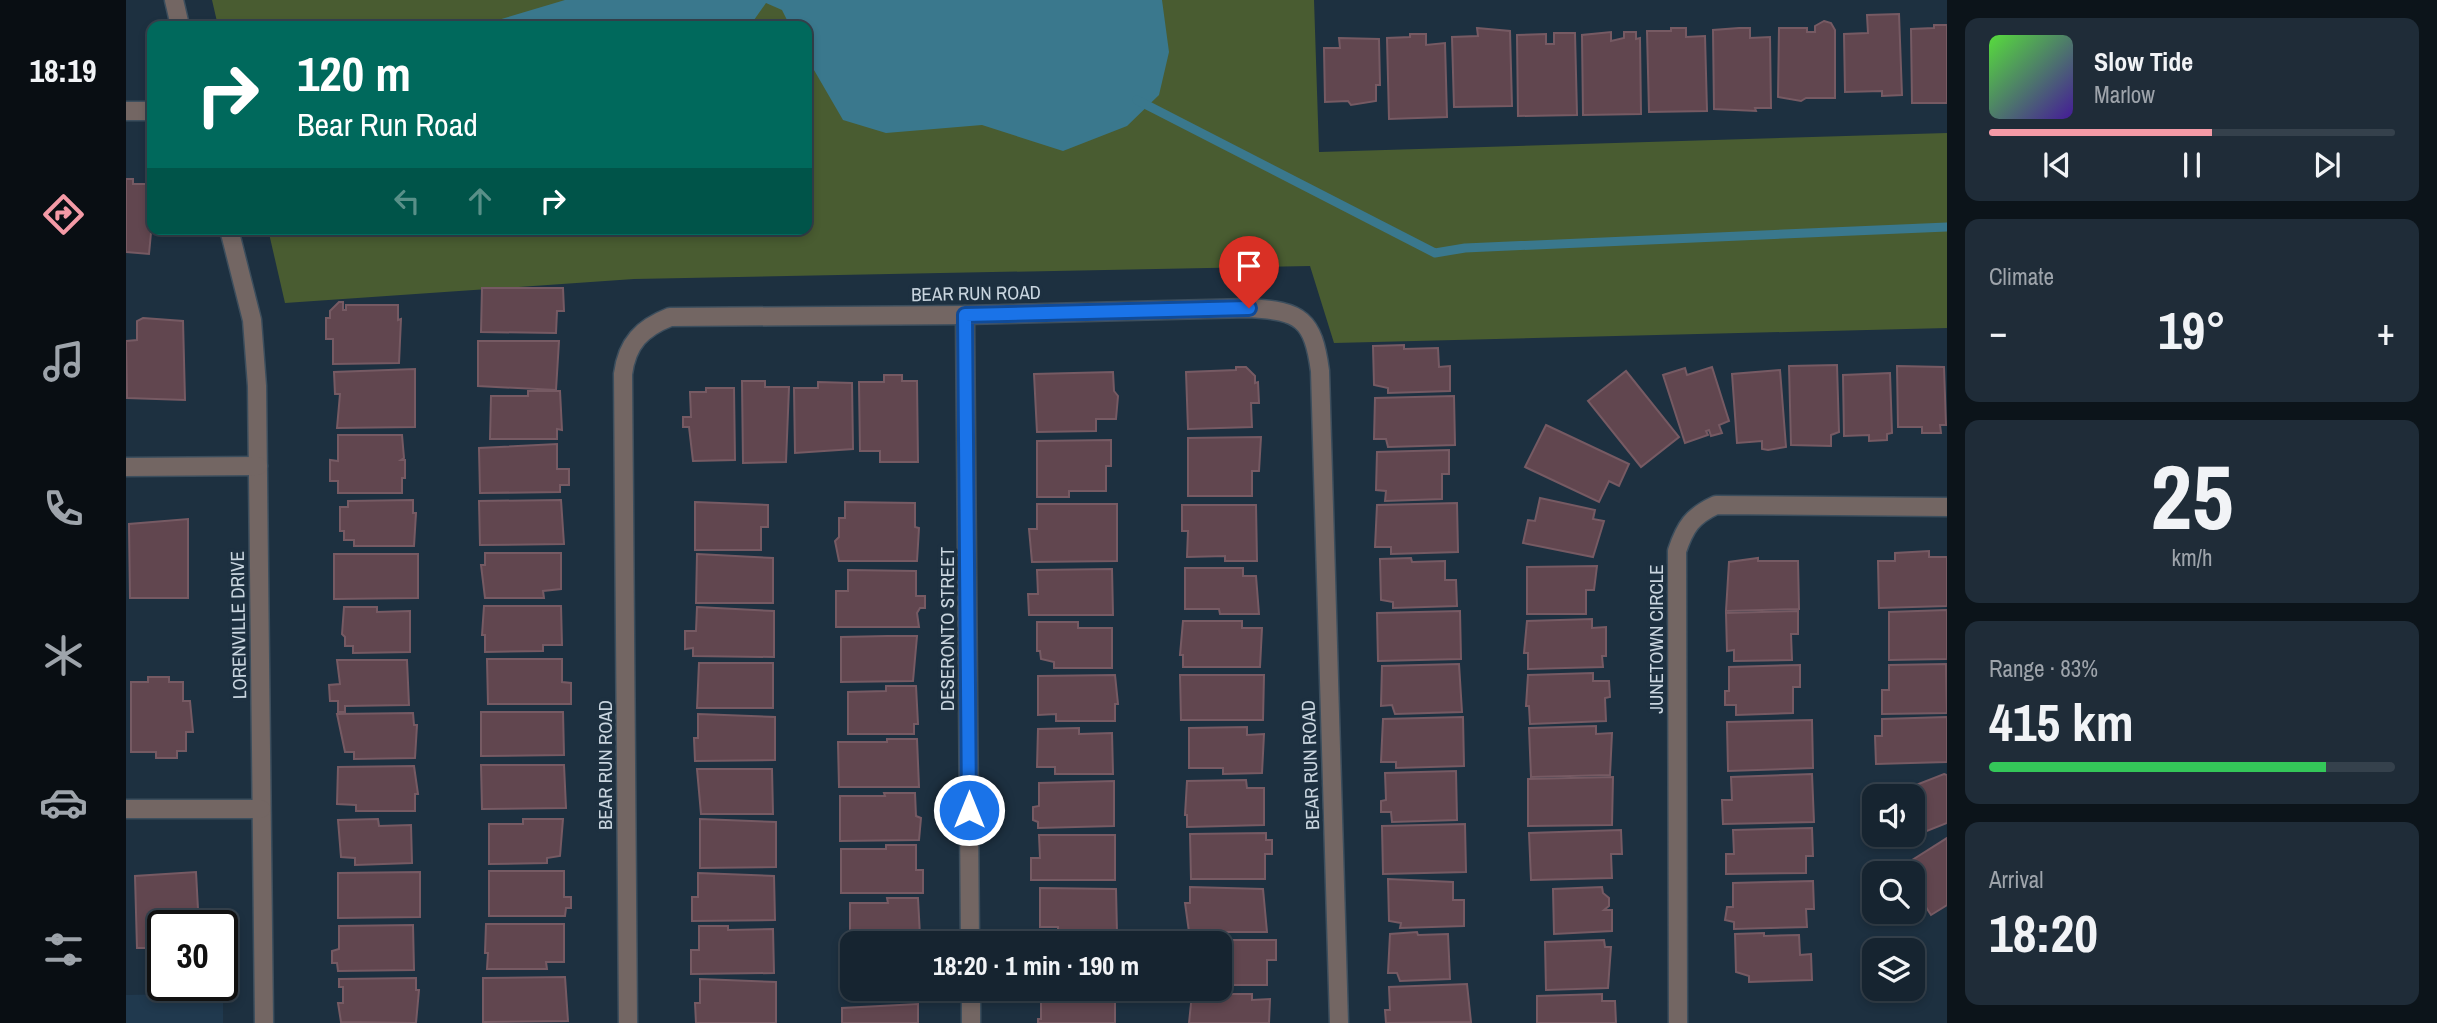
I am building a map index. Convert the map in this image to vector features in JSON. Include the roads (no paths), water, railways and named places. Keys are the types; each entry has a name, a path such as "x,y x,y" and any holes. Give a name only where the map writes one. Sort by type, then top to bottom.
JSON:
{"street":[{"path":"174,0 179,21"},
{"path":"126,111 147,111"},
{"name":"LORENVILLE DRIVE","path":"230,235 251,320 257,386 264,1023"},
{"name":"BEAR RUN ROAD","path":"628,1023 623,388 626,353 650,324 670,317 965,315 1249,308 1276,310 1303,321 1311,330 1321,370 1339,1023"},
{"name":"DESERONTO STREET","path":"965,315 970,931"},
{"path":"126,467 258,466"},
{"name":"JUNETOWN CIRCLE","path":"1678,1023 1676,551 1684,528 1696,514 1716,505 1947,507"},
{"path":"126,809 261,809"},
{"path":"971,1001 971,1023"}],"waterway":[{"path":"1137,100 1435,253 1465,248 1947,227"}]}
